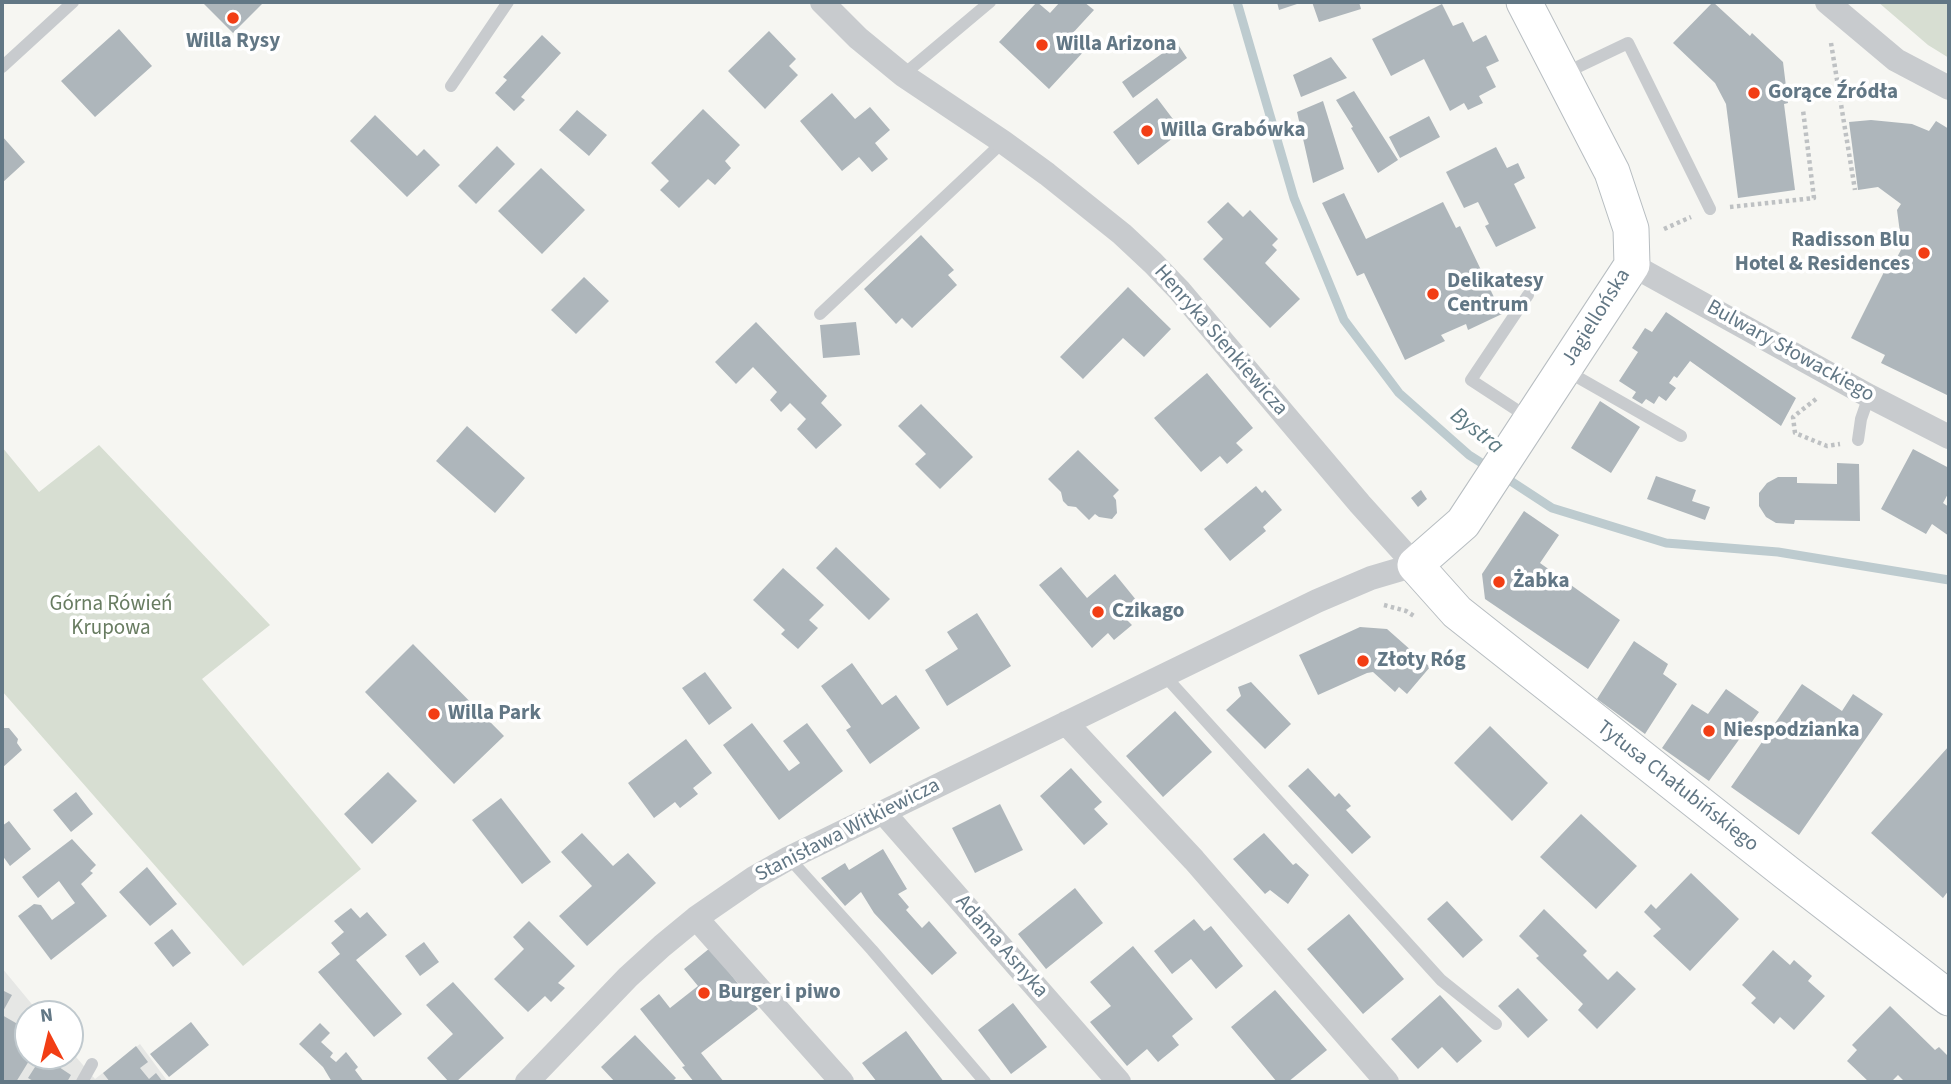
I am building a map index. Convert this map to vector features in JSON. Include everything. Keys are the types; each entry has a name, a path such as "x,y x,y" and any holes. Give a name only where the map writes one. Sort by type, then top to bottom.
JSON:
{"street":[{"name":"Henryka Sienkiewicza","path":"822,2 858,38 903,75 1003,142 1122,234 1179,290 1415,565"},
{"name":"Jagiellońska","path":"1415,565 1463,523 1632,265 1631,229 1612,172 1524,2"},
{"path":"1827,2 1896,60 1949,88"},
{"name":"Bulwary Słowackiego","path":"1632,265 1869,396 1949,437"},
{"name":"Stanisława Witkiewicza","path":"527,1082 628,977 696,918 789,858 1317,601 1371,578 1415,565"},
{"name":"Tytusa Chałubińskiego","path":"1415,565 1457,612 1949,998"},
{"path":"1066,723 1194,860 1387,1082"},
{"name":"Adama Asnyka","path":"883,812 1119,1082"},
{"path":"696,918 842,1082"}],"lane":[{"path":"2,66 73,2"},
{"path":"451,86 508,2"},
{"path":"903,75 990,2"},
{"path":"1561,75 1629,43 1710,209"},
{"path":"820,313 1003,142"},
{"path":"1527,426 1471,380 1528,295"},
{"path":"1564,370 1681,436"},
{"path":"1858,440 1861,419 1869,396"},
{"path":"1164,675 1441,980 1496,1024"},
{"path":"789,858 985,1082"},
{"path":"82,1082 92,1064"}],"path":[{"path":"1829,32 1855,190"},
{"path":"1710,209 1814,198 1803,110"},
{"path":"1663,229 1679,222"},
{"path":"1858,440 1827,446 1795,433 1793,417 1816,398 1861,419"}],"shaded area":[{"path":"2,968 28,1000 14,1000 14,1070 84,1070 84,1066 95,1079 140,1044 168,1082 2,1082"}],"green space":[{"path":"1878,2 1949,2 1949,58 1928,45"},
{"name":"Górna Rówień Krupowa","path":"99,445 270,625 202,679 361,869 243,966 2,691 2,447 39,492"}],"building":[{"name":"Willa Rysy","path":"202,2 260,2 262,4 233,33"},
{"name":"Willa Arizona","path":"1037,2 1050,13 1060,2 1084,2 1094,10 1071,35 1086,49 1049,89 999,42"},
{"path":"1277,2 1303,2 1279,10"},
{"path":"1312,2 1359,2 1361,9 1319,22"},
{"name":"Gorące Źródła","path":"1713,2 1783,62 1788,103 1784,104 1795,190 1738,198 1726,104 1715,83 1673,43"},
{"path":"1442,4 1453,26 1463,22 1473,42 1486,35 1499,61 1486,67 1496,87 1479,96 1483,103 1468,110 1464,103 1450,111 1424,59 1391,76 1372,39"},
{"path":"119,29 152,66 95,117 61,81"},
{"path":"769,31 796,59 789,66 798,75 765,109 728,71"},
{"path":"542,35 561,53 521,97 525,100 514,111 495,93 507,80 503,77"},
{"path":"1177,43 1187,58 1133,98 1122,82"},
{"path":"1331,57 1347,78 1301,97 1293,75"},
{"path":"1354,91 1398,160 1378,173 1336,100"},
{"path":"832,93 855,119 870,107 890,130 875,143 888,159 872,172 859,157 842,171 800,121"},
{"name":"Willa Grabówka","path":"1157,98 1182,131 1138,165 1113,132"},
{"path":"1323,101 1344,169 1313,183 1297,112"},
{"path":"703,109 740,145 725,161 731,168 715,185 708,179 679,208 660,190 669,181 651,163"},
{"path":"577,110 607,135 589,156 559,130"},
{"path":"375,115 417,156 424,149 440,165 407,197 350,141"},
{"path":"1429,116 1440,137 1400,158 1389,137"},
{"name":"Radisson Blu Hotel & Residences","path":"1871,120 1912,124 1929,131 1936,121 1949,129 1949,396 1881,363 1885,355 1851,338 1891,258 1895,261 1902,248 1897,210 1901,204 1878,187 1858,190 1849,122"},
{"path":"2,136 25,162 2,183"},
{"path":"497,146 515,164 476,204 458,186"},
{"path":"1496,147 1507,168 1518,163 1525,178 1514,184 1536,228 1496,247 1485,226 1489,224 1478,202 1464,208 1446,172"},
{"path":"541,168 585,210 542,254 498,211"},
{"name":"Delikatesy Centrum","path":"1344,193 1366,239 1443,202 1456,228 1460,226 1502,314 1468,330 1466,324 1441,335 1445,341 1405,360 1364,273 1357,276 1322,203"},
{"path":"1228,202 1243,217 1250,210 1278,239 1272,245 1277,250 1265,263 1300,299 1270,328 1203,259 1223,239 1207,222"},
{"path":"921,235 954,270 948,275 957,285 912,328 902,318 896,324 864,289"},
{"path":"584,277 609,301 576,334 551,310"},
{"path":"1128,287 1171,329 1144,357 1123,338 1083,379 1060,357"},
{"path":"1666,312 1796,398 1781,426 1690,361 1677,378 1674,376 1669,383 1676,388 1666,401 1659,396 1654,404 1646,399 1642,404 1632,398 1636,392 1619,381 1638,352 1632,348 1645,328 1652,332"},
{"path":"756,322 827,396 821,403 842,425 816,449 797,429 806,419 790,403 781,412 770,400 777,392 753,367 736,384 715,362"},
{"path":"856,322 860,355 823,358 820,325"},
{"path":"1207,373 1253,428 1236,443 1243,450 1227,464 1220,456 1201,472 1154,418"},
{"path":"1600,401 1640,427 1611,473 1571,448"},
{"path":"921,404 973,457 940,489 915,464 926,454 898,426"},
{"path":"467,426 525,478 495,513 436,461"},
{"path":"1913,449 1949,468 1949,492 1943,503 1949,507 1949,536 1932,524 1926,534 1881,509"},
{"path":"1078,450 1119,490 1113,496 1117,513 1112,519 1095,514 1089,520 1076,507 1068,506 1063,501 1061,492 1048,479"},
{"path":"1837,463 1859,464 1860,521 1795,520 1794,524 1776,523 1766,517 1759,506 1759,493 1767,483 1778,477 1797,477 1797,483 1837,484"},
{"path":"1656,476 1696,490 1692,501 1710,507 1705,520 1647,499"},
{"path":"1256,486 1262,493 1265,490 1282,510 1263,527 1266,531 1230,561 1204,529"},
{"path":"1421,490 1427,499 1418,507 1411,498"},
{"path":"1524,511 1559,535 1540,563 1620,620 1588,669 1485,599 1482,574"},
{"path":"836,547 890,599 869,620 816,568"},
{"name":"Czikago","path":"1061,567 1087,598 1115,574 1141,606 1126,619 1132,625 1114,640 1108,633 1092,648 1039,585"},
{"path":"783,568 824,605 809,620 818,628 798,649 781,634 785,630 753,600"},
{"path":"977,613 1011,666 947,706 925,670 958,649 947,632"},
{"name":"Złoty Róg","path":"1360,627 1387,629 1430,667 1407,694 1399,687 1395,692 1373,672 1318,695 1299,655"},
{"path":"1634,641 1668,664 1663,674 1677,684 1645,734 1597,699"},
{"name":"Willa Park","path":"413,644 504,736 454,784 365,692"},
{"path":"852,663 882,705 896,695 920,728 870,764 846,730 851,727 821,686"},
{"path":"705,672 732,708 709,725 682,688"},
{"path":"1251,682 1291,724 1265,749 1226,710 1241,696 1238,687"},
{"path":"1802,684 1842,711 1853,694 1883,714 1799,835 1731,787"},
{"name":"Niespodzianka","path":"1726,689 1759,712 1709,781 1662,748 1692,704 1708,714"},
{"path":"1175,711 1212,752 1163,797 1126,756"},
{"path":"752,723 789,771 800,763 783,741 807,723 843,771 779,820 723,745"},
{"path":"1490,726 1548,783 1512,821 1454,763"},
{"path":"2,728 9,728 18,739 17,743 22,750 2,768"},
{"path":"686,739 712,773 693,788 698,794 680,808 675,802 654,818 628,783"},
{"path":"1949,746 1949,890 1943,898 1871,833"},
{"path":"1071,768 1102,802 1094,809 1108,824 1084,845 1040,796"},
{"path":"1308,768 1335,797 1339,793 1351,806 1346,810 1371,837 1352,854 1288,786"},
{"path":"388,772 417,801 372,844 344,814"},
{"path":"76,792 93,814 71,832 53,810"},
{"path":"501,798 551,862 522,884 472,820"},
{"path":"1000,804 1023,850 975,873 952,828"},
{"path":"1581,814 1637,866 1596,909 1540,857"},
{"path":"9,821 31,849 10,866 2,855 2,826"},
{"path":"582,833 613,866 628,853 656,883 587,946 559,916 592,886 561,852"},
{"path":"1264,833 1293,865 1296,863 1309,875 1288,904 1270,890 1265,894 1233,859"},
{"path":"72,839 96,865 90,871 93,873 81,884 107,916 51,960 18,916 34,904 41,905 52,920 75,903 59,881 38,898 22,877"},
{"path":"883,849 907,889 898,894 909,907 906,910 922,928 929,921 957,953 932,975 874,913 861,892 845,906 821,878 845,863 849,870"},
{"path":"147,867 177,904 150,926 119,892"},
{"path":"1691,873 1739,919 1690,971 1653,936 1661,929 1644,912 1651,904 1656,909"},
{"path":"1075,888 1103,923 1046,969 1018,934"},
{"path":"1447,901 1483,940 1463,958 1427,919"},
{"path":"351,908 360,918 367,912 387,935 356,960 402,1014 374,1037 318,972 340,954 331,943 344,932 334,921"},
{"path":"1544,909 1587,951 1583,955 1608,980 1617,971 1636,989 1597,1029 1578,1010 1583,1004 1536,958 1539,956 1519,936"},
{"path":"1349,914 1404,979 1363,1014 1307,949"},
{"path":"1194,919 1204,931 1211,926 1243,966 1216,989 1191,959 1172,974 1154,951"},
{"path":"529,921 575,966 558,983 565,988 551,1002 545,996 528,1012 494,979 524,949 513,937"},
{"path":"172,929 191,953 173,967 154,943"},
{"path":"424,942 439,962 420,976 405,956"},
{"path":"1133,946 1193,1019 1172,1036 1179,1045 1158,1062 1147,1049 1127,1066 1090,1022 1111,1006 1090,982"},
{"path":"710,948 758,1009 701,1053 724,1082 694,1082 682,1067 685,1066 640,1009 659,994 670,1008 698,986 684,969"},
{"path":"1773,950 1790,965 1794,960 1812,976 1808,981 1825,996 1794,1030 1780,1017 1774,1024 1751,1003 1756,998 1742,985"},
{"path":"453,982 504,1038 456,1082 449,1082 427,1058 453,1034 426,1005"},
{"path":"1518,988 1548,1020 1528,1038 1498,1006"},
{"path":"2,990 12,995 2,1013"},
{"path":"1275,990 1327,1050 1288,1082 1277,1082 1231,1027"},
{"path":"1440,995 1482,1041 1457,1063 1442,1047 1418,1069 1391,1039"},
{"path":"1013,1003 1047,1047 1011,1074 978,1030"},
{"path":"1890,1006 1935,1050 1939,1047 1949,1057 1949,1082 1905,1082 1898,1075 1891,1082 1869,1082 1847,1061 1857,1050 1852,1045"},
{"path":"2,1015 14,1022 14,1070 23,1070 16,1082 2,1082"},
{"path":"191,1022 209,1045 169,1077 150,1054"},
{"path":"320,1023 330,1033 321,1042 333,1053 330,1057 336,1062 346,1052 358,1067 355,1070 364,1082 332,1082 323,1067 299,1044"},
{"path":"906,1031 944,1082 877,1082 862,1063"},
{"path":"635,1035 676,1078 672,1082 615,1082 601,1067"},
{"path":"136,1046 148,1062 140,1068 149,1079 156,1073 163,1082 110,1082 103,1073"},
{"path":"33,1070 64,1070 71,1075 67,1082 35,1082 28,1078"}],"waterway":[{"name":"Bystra","path":"1237,2 1294,198 1344,320 1399,393 1469,455 1491,469"},
{"name":"Bystra","path":"1503,476 1552,508 1666,543 1778,552 1949,580"}],"place":[{"name":"Willa Rysy","path":"233,18"},
{"name":"Willa Arizona","path":"1042,45"},
{"name":"Gorące Źródła","path":"1754,93"},
{"name":"Willa Grabówka","path":"1147,131"},
{"name":"Radisson Blu Hotel & Residences","path":"1924,253"},
{"name":"Delikatesy Centrum","path":"1433,294"},
{"name":"Żabka","path":"1499,582"},
{"name":"Czikago","path":"1098,612"},
{"name":"Złoty Róg","path":"1363,661"},
{"name":"Willa Park","path":"434,714"},
{"name":"Niespodzianka","path":"1709,731"},
{"name":"Burger i piwo","path":"704,993"}]}
